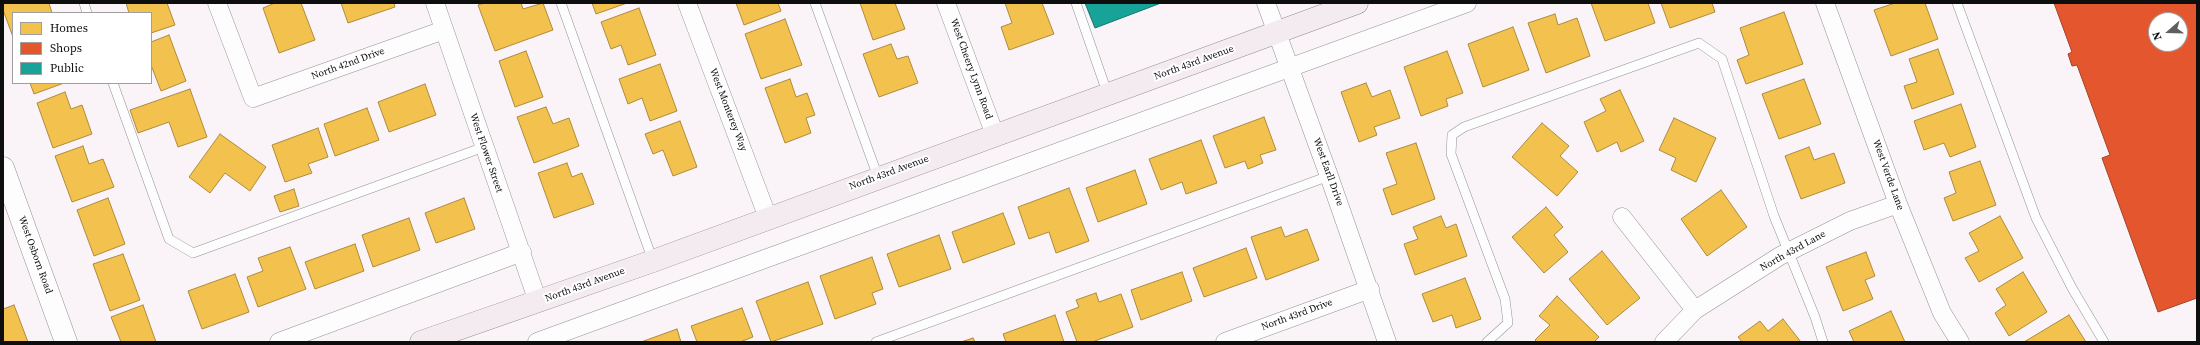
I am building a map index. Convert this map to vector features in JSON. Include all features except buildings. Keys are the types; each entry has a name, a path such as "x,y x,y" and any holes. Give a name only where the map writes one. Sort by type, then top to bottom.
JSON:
{"main road":[{"name":"North 43rd Avenue","path":"421,342 653,261 878,177 1108,95 1357,3"}],"street":[{"name":"North 42nd Drive","path":"217,3 253,98 444,30"},
{"name":"West Flower Street","path":"435,3 538,302"},
{"name":"West Monterey Way","path":"687,3 768,218"},
{"name":"West Cheery Lynn Road","path":"946,3 995,135"},
{"name":"West Earll Drive","path":"1266,3 1370,289 1387,342"},
{"path":"537,342 1467,3"},
{"name":"West Verde Lane","path":"1825,3 1898,204 1942,313 1960,342"},
{"name":"West Osborn Road","path":"3,168 66,342"},
{"name":"North 43rd Lane","path":"1664,342 1695,310 1789,251 1850,221 1898,204"},
{"path":"1622,217 1695,310"},
{"path":"279,342 522,252"},
{"name":"North 43rd Drive","path":"1225,342 1370,289"}],"lane":[{"path":"561,3 653,261"},
{"path":"815,3 878,177"},
{"path":"1076,3 1108,95"},
{"path":"1957,3 2036,218 2072,288 2104,342"},
{"path":"1487,342 1508,323 1505,299 1451,154 1452,134 1464,127 1699,43 1722,58 1774,216 1789,251 1823,342"},
{"path":"113,84 169,239 193,253 484,147"},
{"path":"876,342 1329,176"}]}
